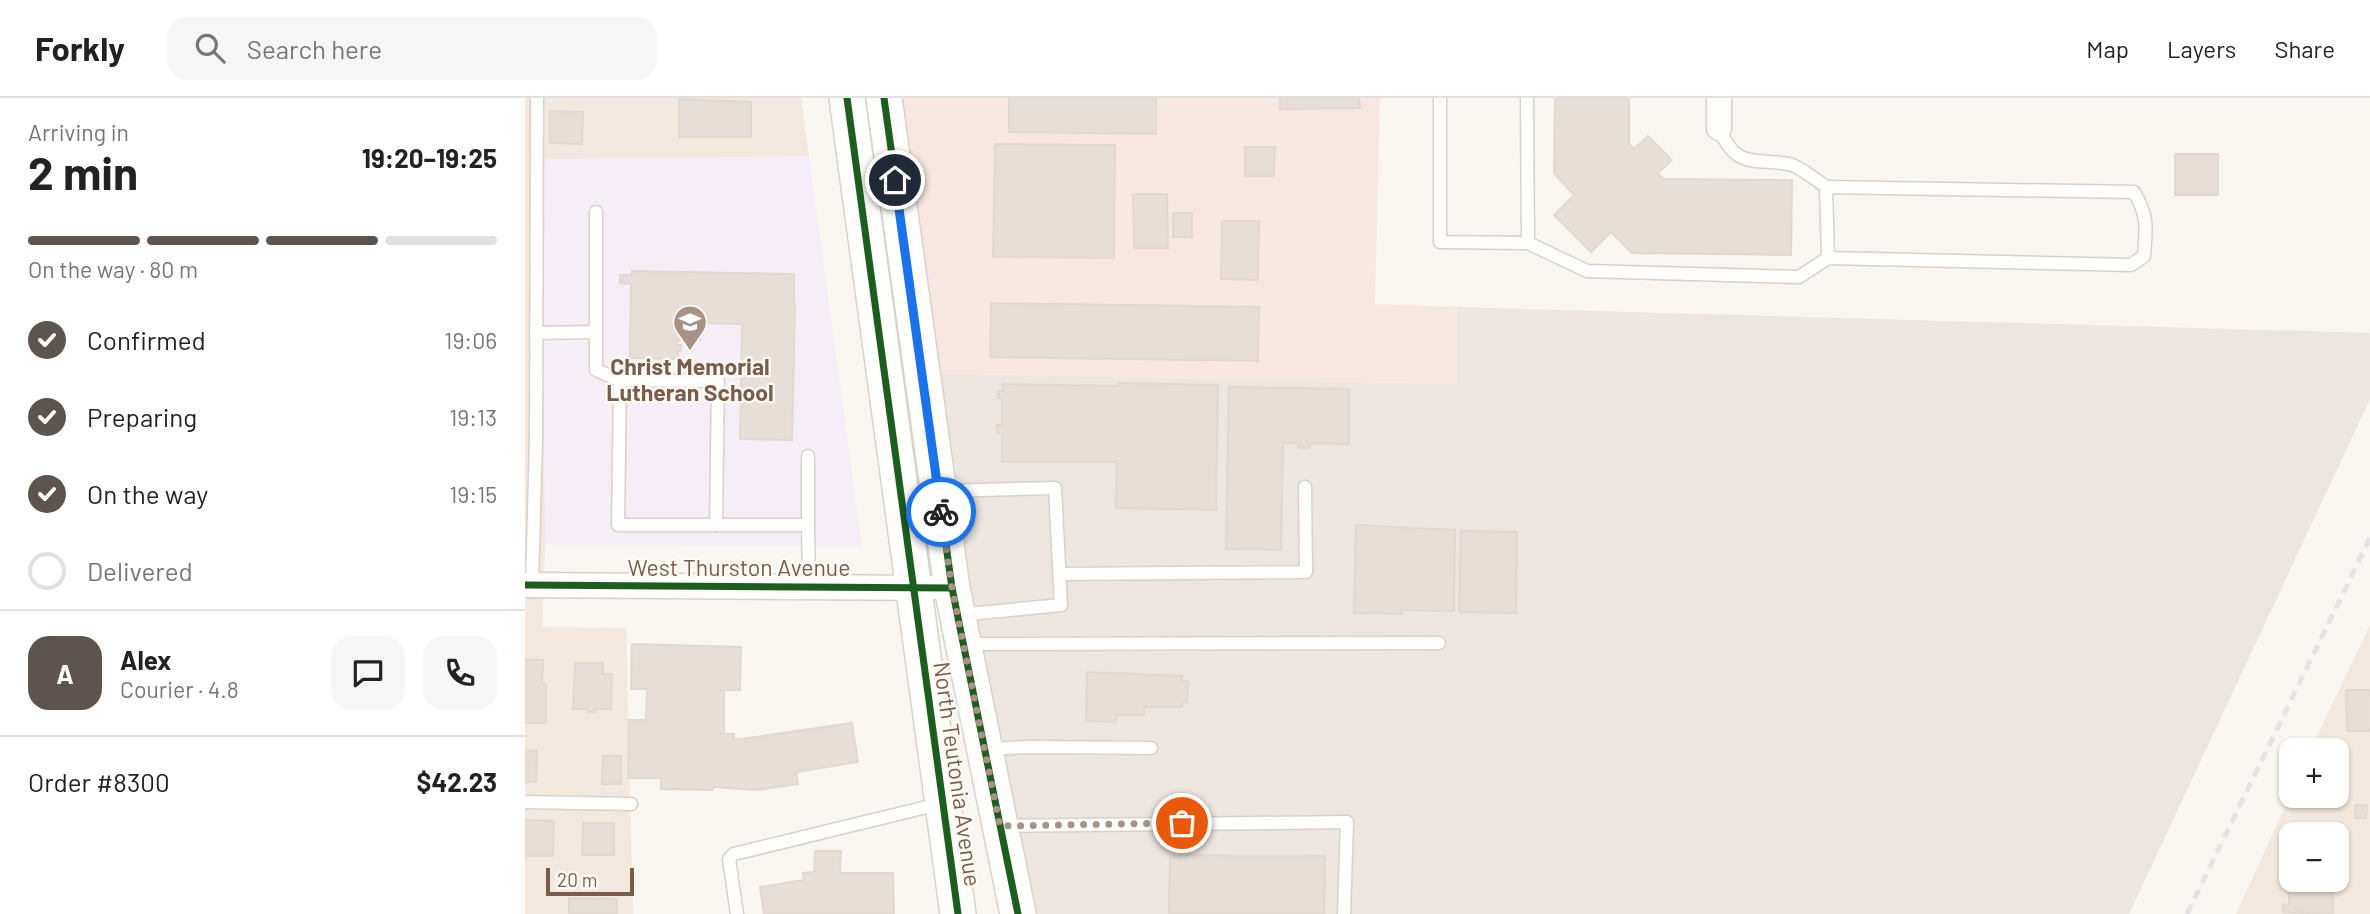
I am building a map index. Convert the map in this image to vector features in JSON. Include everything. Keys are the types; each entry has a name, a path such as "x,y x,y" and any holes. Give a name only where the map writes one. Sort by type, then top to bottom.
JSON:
{"main road":[{"name":"North Teutonia Avenue","path":"847,98 958,914"},
{"name":"North Teutonia Avenue","path":"884,98 957,615 1018,914"}],"street":[{"path":"1719,98 1719,128"},
{"name":"West Thurston Avenue","path":"528,585 914,588 957,615"}],"lane":[{"path":"528,585 536,333 537,98"},
{"path":"1440,98 1440,242 1528,243 1587,271 1800,277 1828,258 2131,265 2144,256 2147,221 2144,209 2134,192 1826,187 1792,165 1753,163 1737,157 1726,146 1719,128"},
{"path":"1527,98 1528,243"},
{"path":"1826,187 1828,258"},
{"path":"596,212 596,370 620,380 717,381 716,525"},
{"path":"536,333 596,332"},
{"path":"620,380 618,525 808,525"},
{"path":"808,456 809,587"},
{"path":"1061,574 1306,572 1305,487"},
{"path":"939,491 1055,488 1061,605 957,615"},
{"path":"957,615 1439,643"},
{"path":"985,750 1027,747 1151,748"},
{"path":"525,802 631,804"},
{"path":"737,914 729,859 734,854 943,803"},
{"path":"1000,826 1347,822 1344,914"}],"shaded area":[{"path":"525,98 801,98 809,156 543,160 545,545 542,627 626,628 633,914 525,914"},
{"path":"884,98 1380,98 1375,304 1457,307 1457,384 922,373"},
{"name":"Christ Memorial Lutheran School","path":"809,156 862,547 545,545 543,159"},
{"path":"1457,307 2370,333 2370,399 2129,914 1018,914 922,373 1457,384"},
{"path":"2370,625 2370,914 2236,914 2285,808 2349,808 2349,738 2316,738"}],"building":[{"path":"1009,98 1156,98 1156,134 1009,132"},
{"path":"1280,98 1359,98 1360,108 1280,109"},
{"path":"1555,98 1629,98 1629,144 1634,149 1648,136 1672,160 1658,173 1663,179 1792,180 1791,255 1632,253 1611,232 1591,252 1554,215 1574,195 1554,173"},
{"path":"679,99 751,102 751,137 679,137"},
{"path":"550,111 583,112 582,144 550,143"},
{"path":"995,144 1115,145 1114,258 993,257"},
{"path":"1245,147 1275,147 1274,176 1245,176"},
{"path":"2175,154 2218,154 2218,195 2175,195"},
{"path":"1133,194 1167,194 1168,248 1134,248"},
{"path":"1173,213 1192,213 1192,237 1173,237"},
{"path":"1222,221 1259,221 1258,280 1221,279"},
{"path":"632,271 794,274 792,440 740,439 742,324 700,323 700,340 677,340 677,345 681,345 678,359 630,358 631,284 620,283 620,275 631,275"},
{"path":"991,303 1259,307 1258,361 990,357"},
{"path":"1118,383 1218,385 1216,510 1116,508 1117,462 1002,462 1002,433 997,433 997,425 1002,425 1002,398 998,398 998,391 1003,391 1003,384 1118,386"},
{"path":"1229,387 1349,389 1349,444 1310,443 1310,448 1298,448 1298,443 1283,443 1281,550 1226,549"},
{"path":"1356,525 1455,530 1454,611 1354,613"},
{"path":"1461,531 1517,532 1516,613 1459,612"},
{"path":"632,644 741,647 740,690 724,690 724,734 734,734 734,740 852,723 858,762 796,772 798,784 757,790 713,787 713,790 661,789 661,778 628,778 629,720 646,720 647,689 631,689"},
{"path":"525,660 543,660 542,684 546,684 546,723 525,723"},
{"path":"575,663 603,663 603,674 612,674 611,709 588,712 588,709 573,709"},
{"path":"1087,672 1182,676 1182,681 1188,681 1187,702 1182,702 1182,707 1144,707 1144,715 1116,715 1116,722 1086,721"},
{"path":"2346,690 2370,690 2370,731 2347,731"},
{"path":"525,750 537,751 536,782 525,782"},
{"path":"603,756 621,756 621,784 602,784"},
{"path":"2355,805 2367,805 2366,818 2355,818"},
{"path":"525,820 554,821 553,856 525,856"},
{"path":"583,823 614,823 614,855 582,855"},
{"path":"815,851 841,851 840,873 893,873 894,914 764,914 760,887 804,880 803,873 814,872"},
{"path":"1170,855 1325,856 1324,914 1169,914"},
{"path":"2289,892 2333,892 2333,914 2283,912 2283,904 2289,905"},
{"path":"569,898 617,899 617,914 569,914"}],"railway":[{"path":"2187,914 2370,538"}],"cycle path":[{"path":"847,98 958,914"},
{"path":"884,98 952,588 1018,914"},
{"path":"525,585 952,588"}],"way so far":[{"path":"941,512 952,588 1000,826 1182,823"}],"place":[{"name":"Christ Memorial Lutheran School","path":"690,352"}],"route":[{"path":"895,180 941,512"}]}
